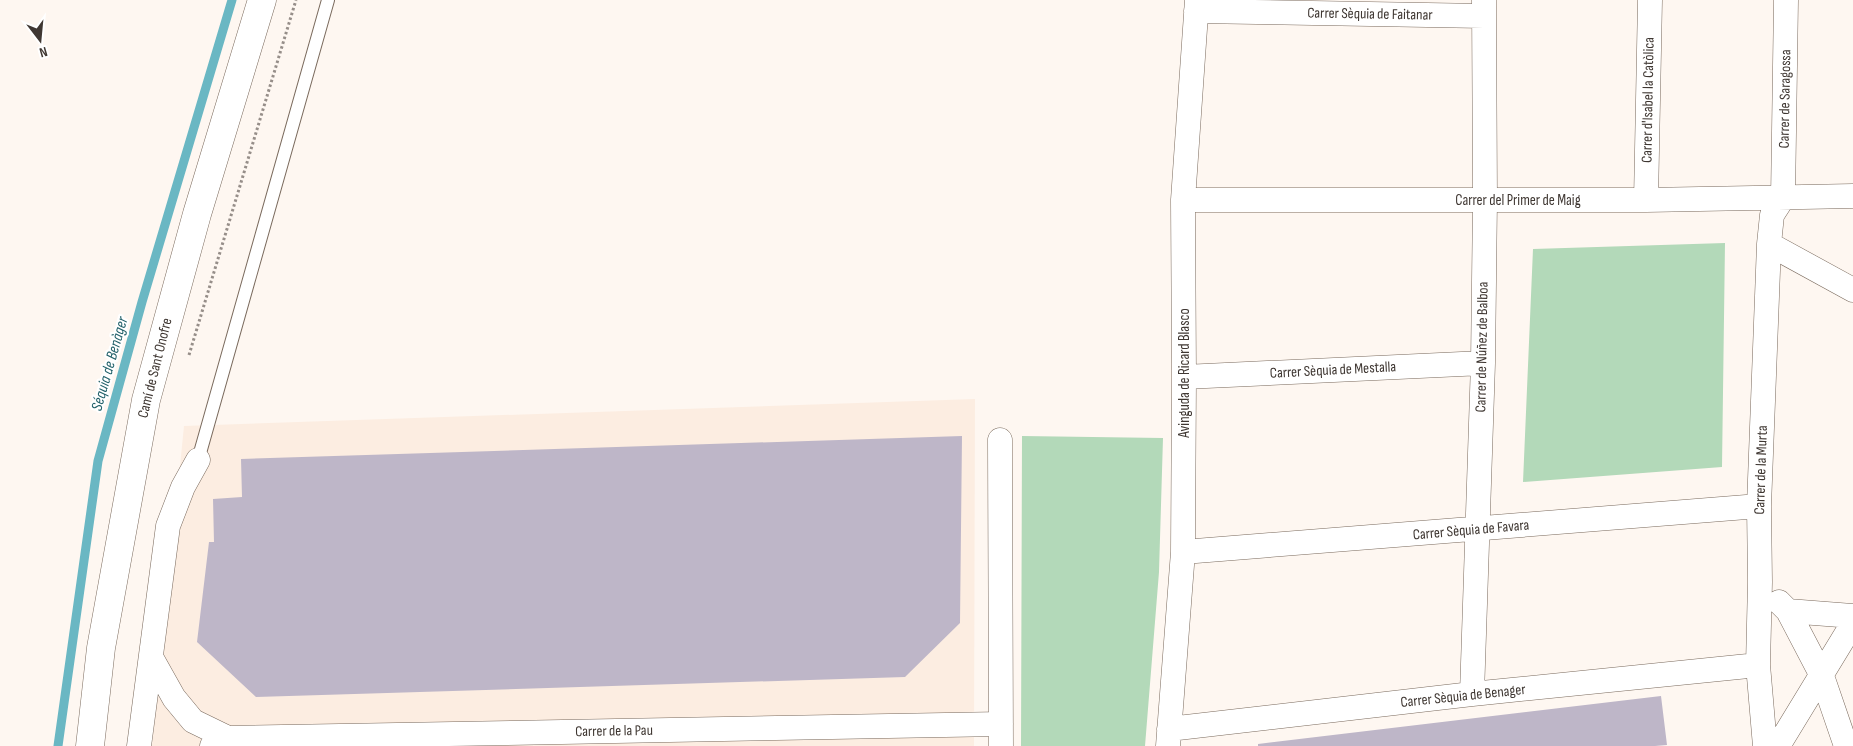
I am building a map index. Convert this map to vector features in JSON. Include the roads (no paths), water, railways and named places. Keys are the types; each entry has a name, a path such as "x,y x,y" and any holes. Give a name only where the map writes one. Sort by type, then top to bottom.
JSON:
{"main road":[{"name":"Camí de Sant Onofre","path":"90,746 101,648 146,400 197,214 262,0"}],"street":[{"name":"Carrer d'Isabel la Catòlica","path":"1646,200 1650,0"},
{"name":"Carrer de Saragossa","path":"1784,198 1786,0"},
{"name":"Carrer Sèquia de Faitanar","path":"1196,6 1484,8"},
{"name":"Avinguda de Ricard Blasco","path":"1169,737 1183,552 1183,200 1196,6"},
{"name":"Carrer de Núñez de Balboa","path":"1472,694 1483,363 1485,200 1484,8"},
{"name":"Carrer del Primer de Maig","path":"1183,200 1646,200 1853,196"},
{"name":"Carrer de la Murta","path":"1765,746 1758,665 1759,506 1769,244 1772,214 1784,198"},
{"path":"1769,244 1853,290"},
{"name":"Carrer Sèquia de Mestalla","path":"1184,377 1483,363"},
{"path":"1000,440 1001,735"},
{"path":"139,746 168,526 183,487 198,460"},
{"name":"Carrer Sèquia de Favara","path":"1183,552 1478,530 1759,506"},
{"path":"1760,582 1788,611 1822,676 1846,746"},
{"path":"1788,611 1853,616"},
{"path":"1778,746 1853,623"},
{"path":"151,657 174,698 193,720 220,742"},
{"name":"Carrer Sèquia de Benager","path":"1169,737 1472,694 1758,665"},
{"name":"Carrer de la Pau","path":"220,742 1001,735"}],"lane":[{"path":"198,460 328,0"}],"waterway":[{"name":"Séquia de Benàger","path":"58,746 98,461 142,302 232,0"}]}
